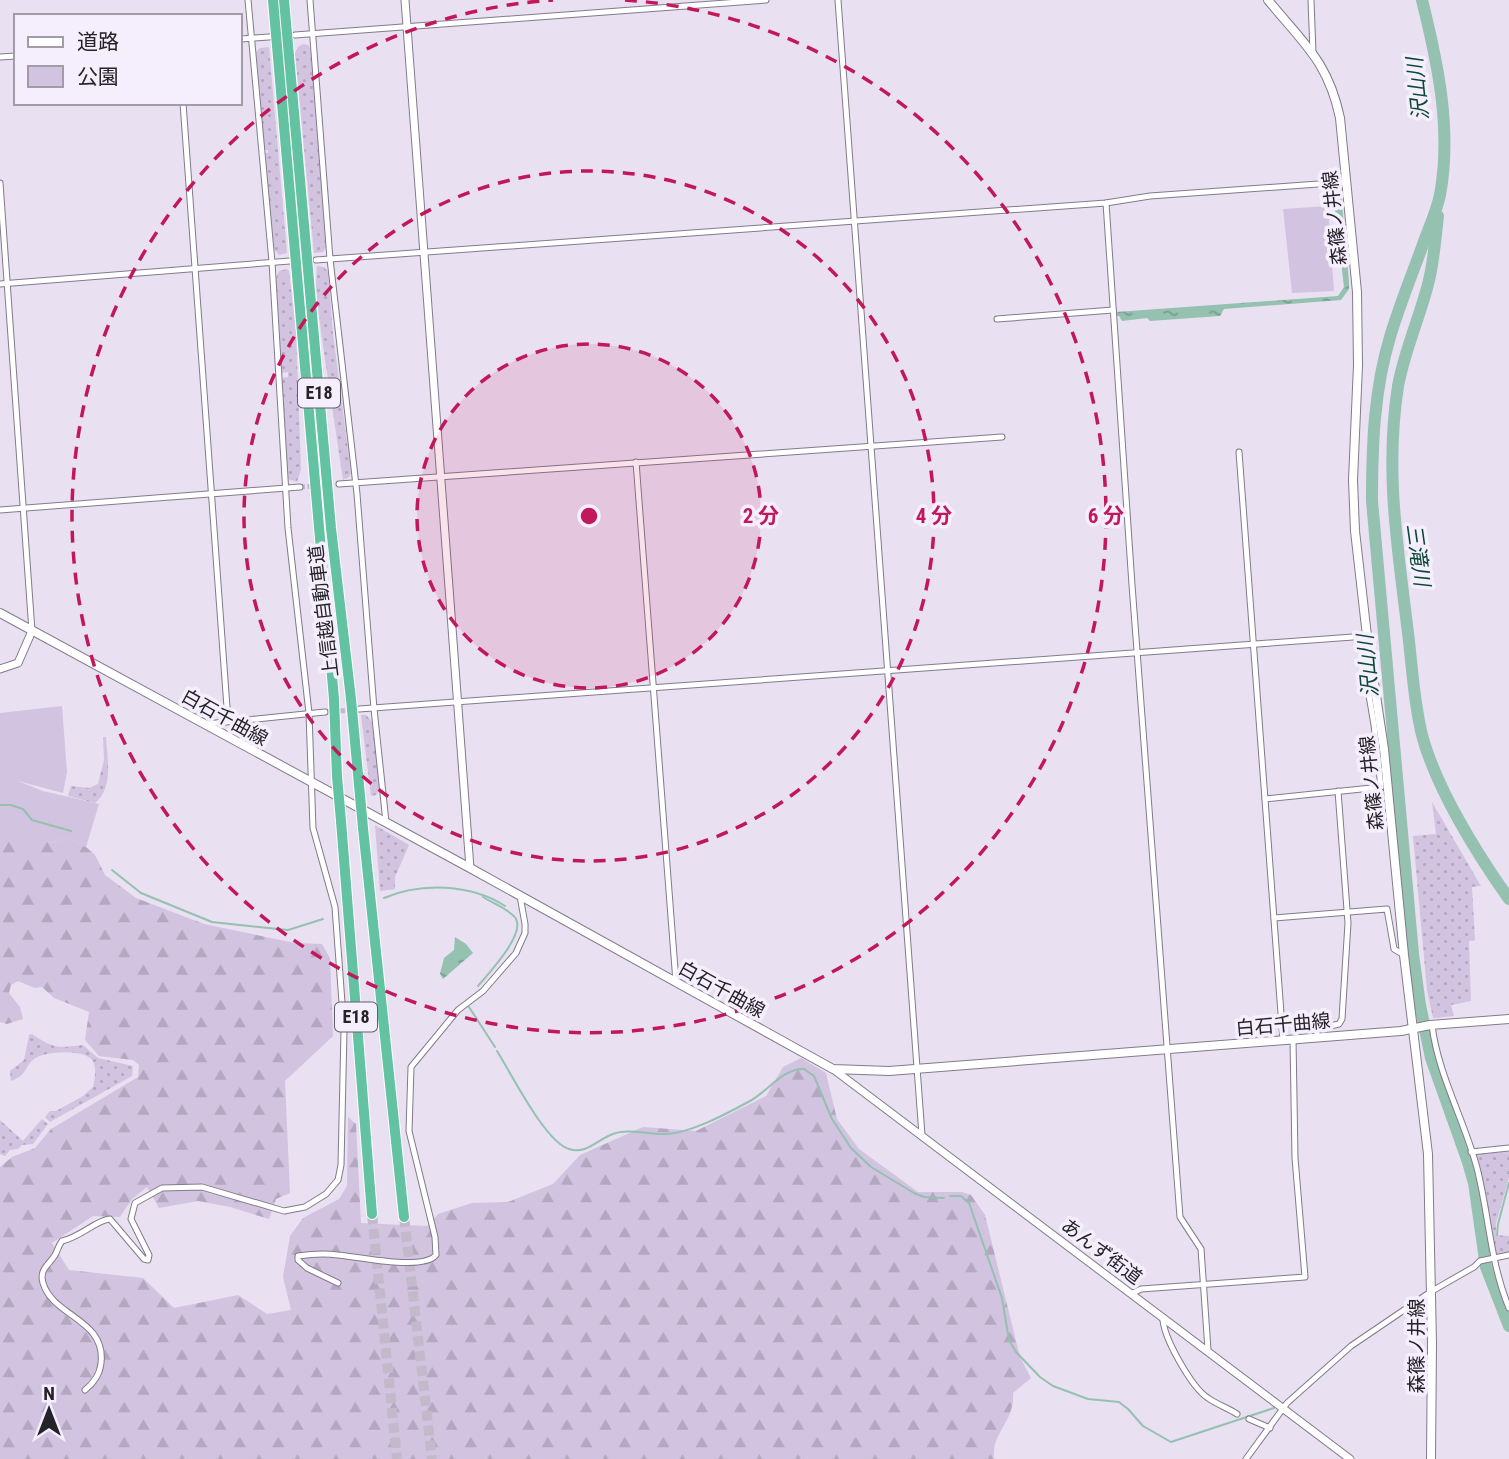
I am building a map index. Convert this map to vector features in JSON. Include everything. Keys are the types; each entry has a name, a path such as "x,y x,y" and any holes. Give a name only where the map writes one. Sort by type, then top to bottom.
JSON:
{"highway":[{"name":"上信越自動車道","path":"273,0 334,699 337,776 372,1214"},
{"name":"上信越自動車道","path":"284,0 331,528 404,1217"}],"main road":[{"name":"森篠ノ井線","path":"1268,0 1321,64 1336,103 1346,182 1357,292 1354,505 1363,636 1384,749 1404,955 1415,1027 1428,1154 1432,1291 1431,1459"},
{"name":"白石千曲線","path":"0,613 833,1069 918,1069 1401,1031 1431,1025 1509,1019"}],"street":[{"path":"85,1390 94,1381 100,1367 98,1340 93,1332 56,1301 42,1282 43,1269 54,1257 62,1241 76,1238 104,1219 110,1219 144,1259 148,1260 149,1255 131,1219 135,1203 155,1190 202,1187 284,1211 305,1207 326,1194 338,1181 341,1165 344,1030 335,907 313,828 309,713 285,489 272,262 248,0"},
{"path":"310,0 330,259 386,822"},
{"path":"405,0 470,868"},
{"path":"637,0 638,10"},
{"path":"295,35 765,0"},
{"path":"838,0 922,1135"},
{"path":"1311,0 1313,53"},
{"path":"242,39 269,37"},
{"path":"183,105 228,721"},
{"path":"316,260 1106,203 1150,196 1346,182"},
{"path":"0,183 4,284 32,631 18,663 0,669"},
{"path":"1106,203 1180,1217 1201,1249 1208,1350"},
{"path":"4,284 290,261"},
{"path":"997,319 1113,310"},
{"path":"340,484 1002,437"},
{"path":"1239,452 1283,1040"},
{"path":"636,462 676,982"},
{"path":"0,510 300,487"},
{"path":"359,709 1363,636 1381,787 1265,799"},
{"path":"204,724 325,712"},
{"path":"1317,1037 1317,1028 1339,1024 1342,1019 1348,923 1345,913 1338,791"},
{"path":"338,1283 307,1268 298,1260 299,1256 336,1254 414,1262 430,1261 436,1255 435,1237 409,1131 411,1067 458,1010 483,991 516,953 525,924 520,896"},
{"path":"1274,918 1387,909 1394,949 1404,955"},
{"path":"1431,1025 1447,1089 1481,1187 1492,1259 1509,1308"},
{"path":"1133,1293 1142,1289 1204,1283 1305,1277 1295,1158 1293,1039"},
{"name":"あんず街道","path":"833,1069 1350,1459"},
{"path":"1471,1152 1509,1148"},
{"path":"1246,1459 1284,1408 1309,1382 1351,1346 1480,1261 1509,1255"},
{"path":"1163,1317 1170,1342 1196,1387 1209,1400 1216,1401 1237,1414"},
{"path":"1249,1419 1270,1428"}],"green space":[{"path":"303,44 312,50 326,247 323,252 314,253 295,53"},
{"path":"269,47 287,253 279,255 273,248 265,153 268,153 268,150 264,150 256,52 260,48"},
{"path":"1328,206 1334,291 1292,293 1283,209"},
{"path":"317,266 324,267 328,272 351,473 343,480 321,332 316,287"},
{"path":"287,269 296,333 301,469 297,482 288,479 282,378 288,377 288,372 282,373 276,278 279,271"},
{"path":"62,706 67,772 63,793 18,781 43,791 99,804 86,847 66,838 51,843 0,831 0,713"},
{"path":"361,715 366,715 373,723 381,787 376,795 371,796"},
{"path":"103,737 106,737 108,772 101,797 95,803 68,796 71,786 89,788 98,784 104,760"},
{"path":"1432,802 1481,886 1472,887 1475,940 1469,941 1471,1001 1451,1005 1454,1016 1433,1018 1427,990 1413,836 1436,834"},
{"path":"375,825 409,845 395,877 395,889 380,891"},
{"path":"0,831 51,843 66,838 86,847 95,855 105,875 136,898 204,924 295,943 322,944 330,958 333,1036 285,1081 290,1193 276,1199 269,1219 198,1201 159,1208 147,1187 132,1199 120,1217 93,1216 52,1243 69,1270 143,1278 174,1308 238,1295 267,1314 291,1310 283,1277 290,1236 303,1218 339,1199 347,1186 348,1117 356,1124 361,1223 427,1226 438,1214 472,1203 508,1202 553,1184 580,1155 643,1127 696,1131 766,1096 783,1067 801,1058 826,1073 837,1119 859,1149 918,1192 962,1192 971,1195 985,1215 1020,1357 1031,1378 1013,1393 1010,1412 996,1441 994,1459 0,1459 0,1167 12,1157 35,1148 51,1129 138,1077 139,1065 133,1060 99,1056 85,1040 89,1012 54,998 42,987 35,988 18,981 11,985 9,993 20,1007 23,1019 7,1024 0,1022"},
{"path":"29,1035 56,1046 83,1045 98,1058 133,1066 132,1076 50,1122 45,1117 50,1111 56,1111 83,1096 93,1087 95,1066 92,1060 81,1054 46,1054 34,1059 21,1076 11,1081 10,1071 24,1060"},
{"path":"42,1119 48,1124 33,1144 10,1150 5,1156 0,1154 0,1120 23,1141"},
{"path":"1509,1152 1509,1178 1496,1223 1496,1235 1509,1236 1509,1252 1496,1255 1476,1157 1477,1154"}],"water":[{"path":"1335,185 1339,185 1341,192 1349,282 1349,289 1341,300 1224,309 1220,316 1150,321 1147,318 1122,321 1116,316 1116,312 1338,296 1344,287 1333,192 1336,192"},
{"path":"455,937 473,953 443,979 440,974 444,958 454,950"}],"waterway":[{"name":"沢山川","path":"1422,0 1442,97 1443,171 1437,205 1398,312 1380,377 1375,418 1372,501 1413,954 1420,1005 1431,1058 1474,1183 1486,1267 1509,1326"},
{"name":"三滝川","path":"1438,216 1428,285 1398,386 1392,477 1396,535 1415,694 1428,755 1447,798 1471,841 1509,899"},
{"path":"0,805 23,809 32,820 71,831"},
{"path":"112,870 141,893 212,922 288,930 323,919"},
{"path":"384,898 414,889 446,888 477,893 505,906"},
{"path":"478,986 511,944 517,926 516,919 510,913 483,897"},
{"path":"469,1007 495,1047"},
{"path":"497,1051 539,1121 560,1144 575,1150 586,1148 619,1132 666,1134 698,1126 757,1097 789,1072 804,1069 814,1076 832,1119 851,1148 871,1167 914,1193 924,1197 944,1198"},
{"path":"1497,1235 1509,1183"},
{"path":"950,1196 961,1196 969,1203 1002,1298 1009,1340 1016,1352 1040,1377 1053,1386 1088,1399 1119,1402 1143,1426 1171,1442 1274,1408"}],"tunnel":[{"path":"300,487 317,486"},
{"path":"325,712 353,710"},
{"path":"372,1214 397,1459"},
{"path":"404,1217 432,1459"}]}
